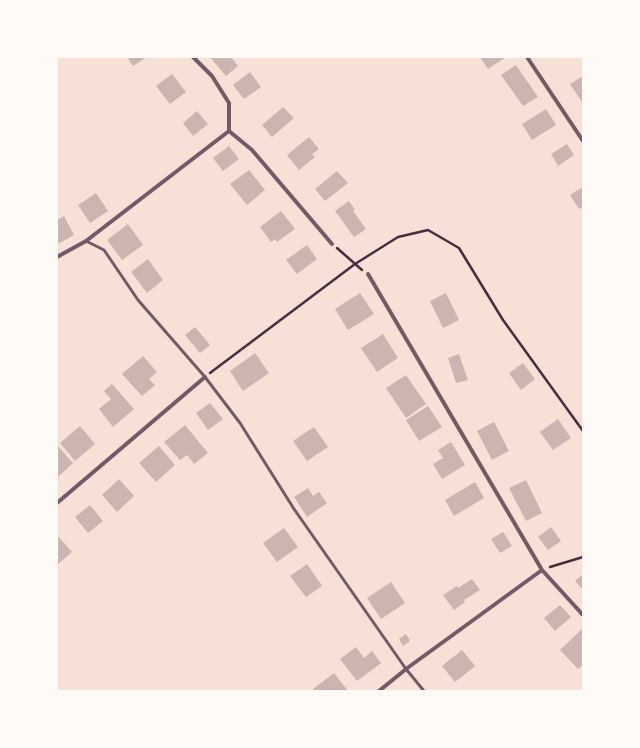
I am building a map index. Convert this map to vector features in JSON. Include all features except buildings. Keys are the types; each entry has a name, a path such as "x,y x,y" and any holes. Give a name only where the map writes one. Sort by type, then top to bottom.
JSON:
{"street":[{"path":"193,57 212,76 229,102 229,131"},
{"path":"528,57 583,142"},
{"path":"57,257 86,241 229,131"},
{"path":"229,131 252,150 332,244"},
{"path":"368,274 542,570 583,615"},
{"path":"57,503 205,377"},
{"path":"380,691 406,669 542,570"}],"lane":[{"path":"86,241 104,250 138,300 205,377 240,423 294,509 406,669 424,691"}],"path":[{"path":"205,377 355,264 398,237 428,230 459,248 503,320 583,431"},
{"path":"332,244 368,274"},
{"path":"542,570 583,557"}]}
